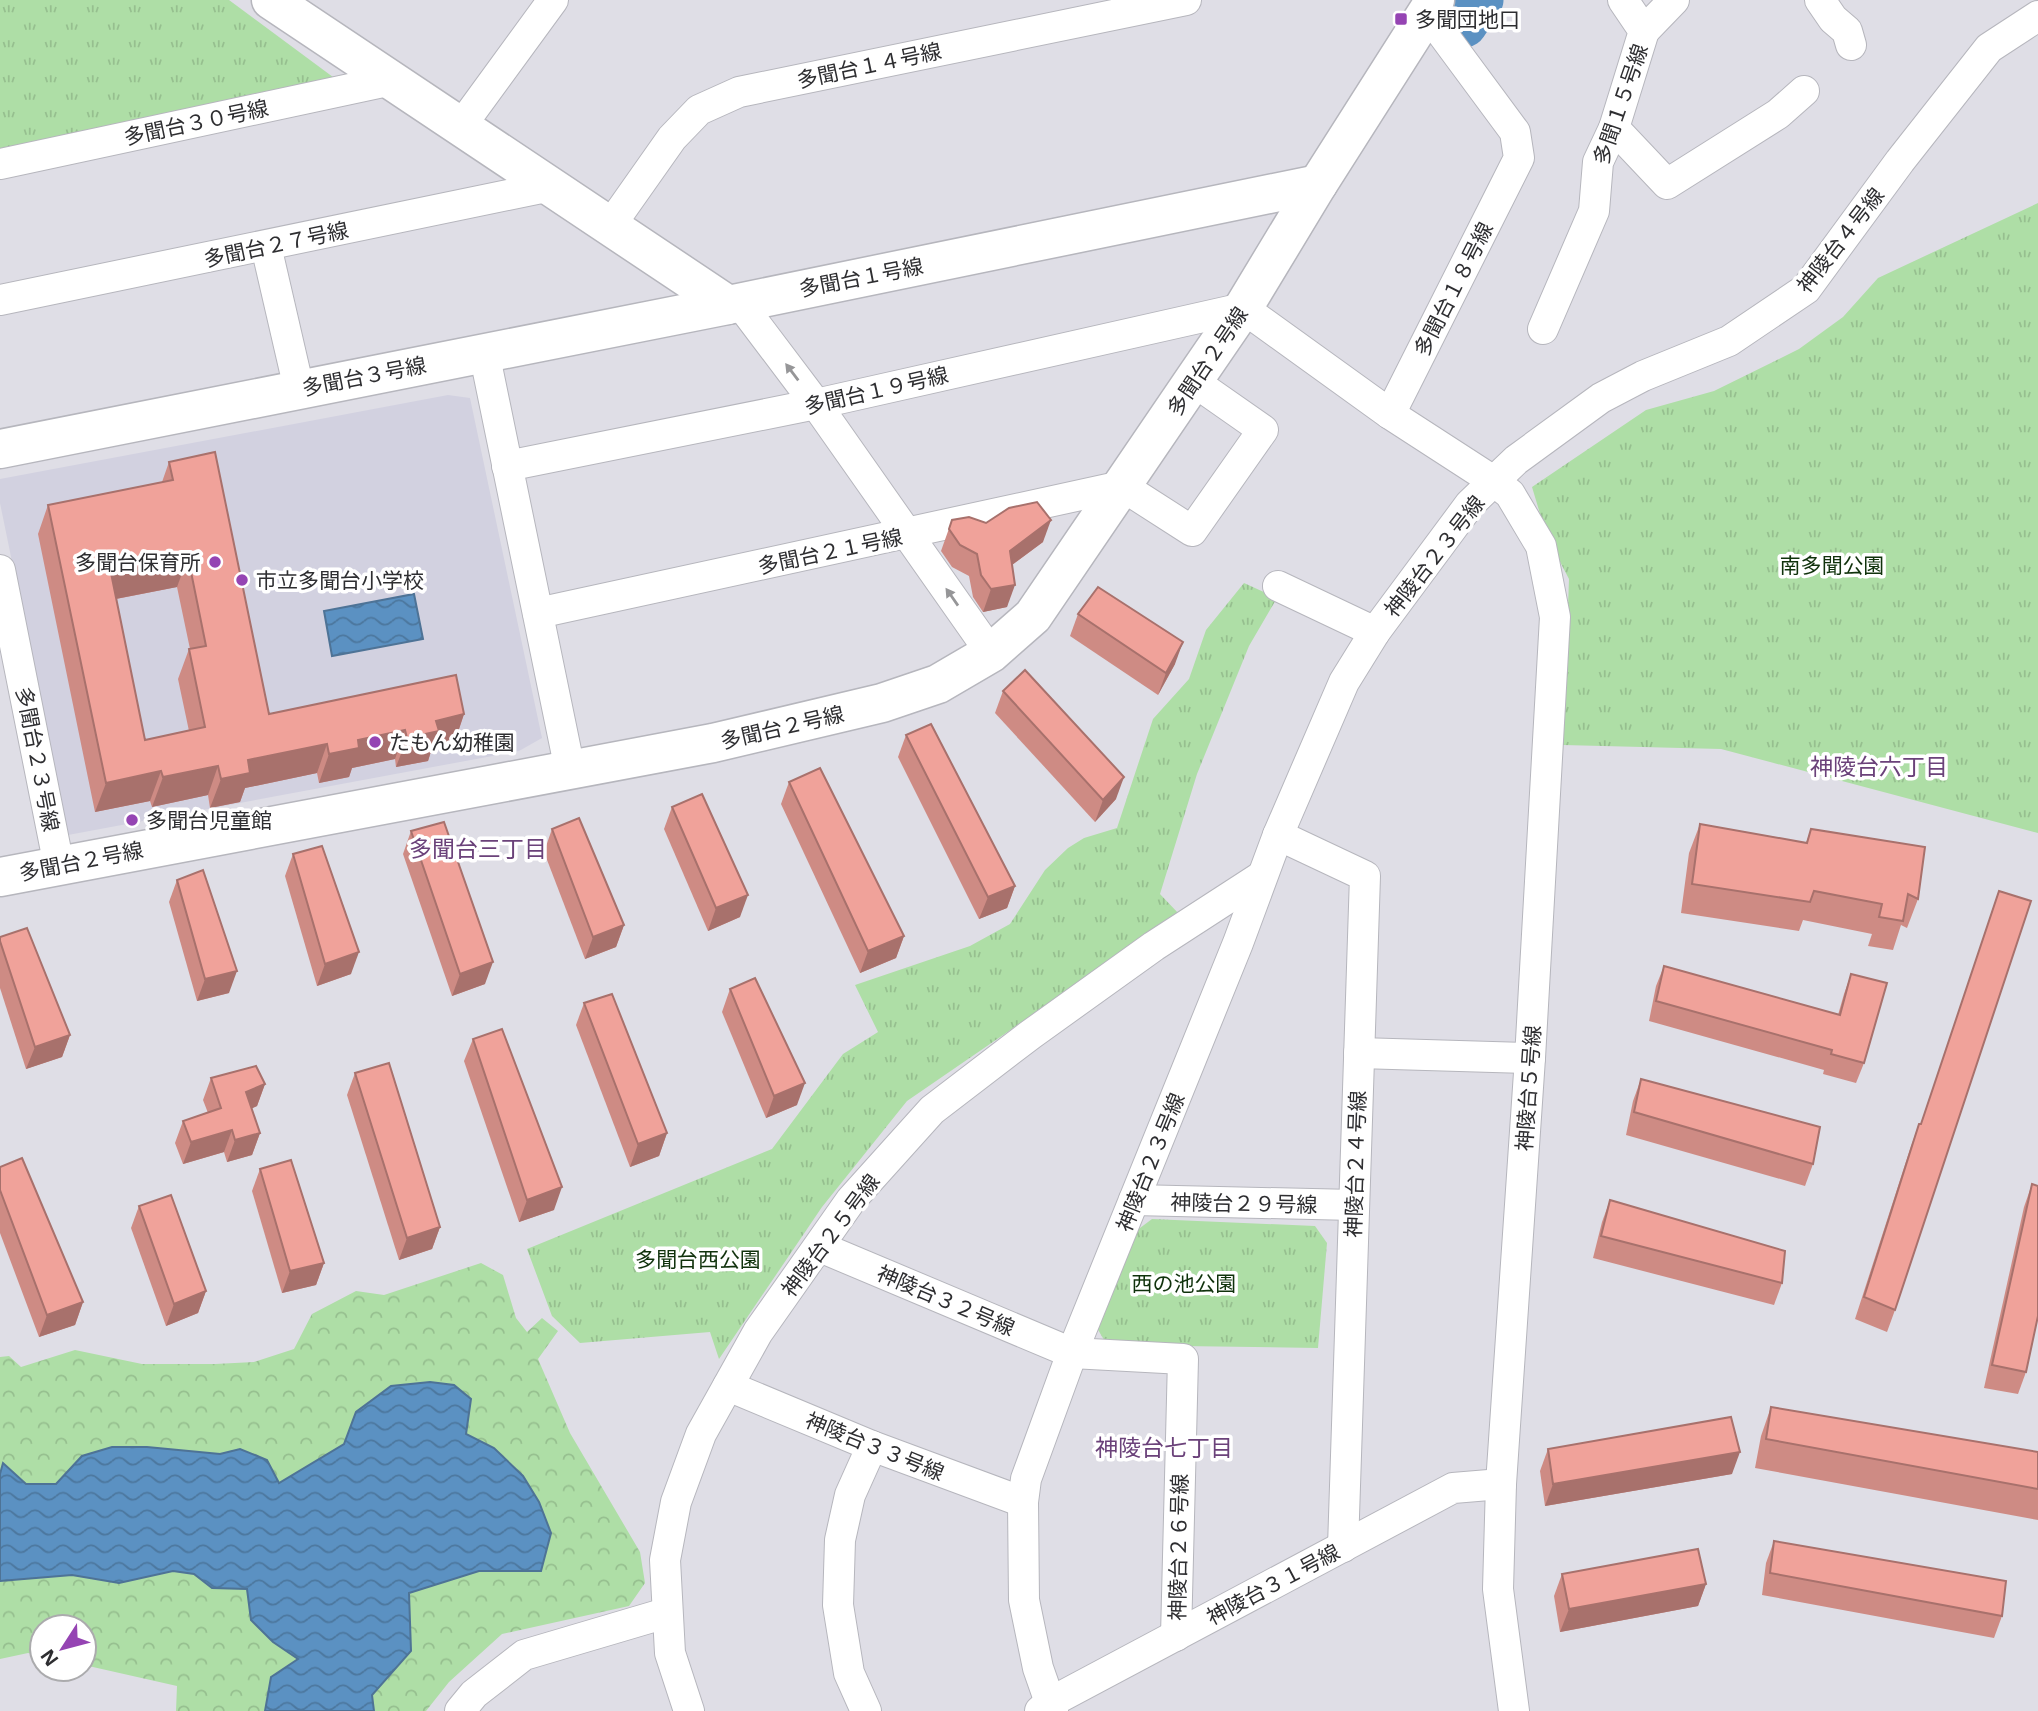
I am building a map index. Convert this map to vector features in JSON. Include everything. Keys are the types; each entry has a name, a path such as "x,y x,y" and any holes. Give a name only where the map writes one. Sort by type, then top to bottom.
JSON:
{"street":[{"path":"271,0 610,226 734,303 816,404 992,653"},
{"path":"461,126 552,0"},
{"name":"多聞台１４号線","path":"610,226 672,138 690,119 699,110 739,92 1186,0"},
{"name":"多聞１５号線","path":"1543,329 1594,211 1598,162 1614,128 1644,31 1623,0"},
{"path":"1644,31 1674,0"},
{"path":"1819,0 1833,19 1847,31 1851,45"},
{"path":"1318,184 1431,6"},
{"name":"多聞台１８号線","path":"1390,414 1519,158 1515,132 1431,6"},
{"name":"神陵台４号線","path":"1495,482 1517,460 1601,398 1643,376 1729,341 1806,289 1900,161 1989,48 2038,16"},
{"name":"多聞台３０号線","path":"0,164 392,80"},
{"path":"1614,128 1667,184 1778,114 1804,91"},
{"name":"多聞台１号線","path":"734,303 1318,184"},
{"name":"多聞台２号線","path":"0,877 713,743 883,703 939,684 992,653 1033,616 1242,308 1318,184"},
{"name":"多聞台２７号線","path":"0,300 551,186"},
{"path":"266,246 299,389"},
{"name":"多聞台３号線","path":"0,449 734,303"},
{"path":"1242,308 1390,414"},
{"name":"多聞台１９号線","path":"507,466 816,404 1242,308"},
{"path":"484,352 570,770"},
{"path":"1122,486 1192,531 1263,430 1193,381"},
{"name":"神陵台５号線","path":"1390,414 1510,494 1541,546 1555,617 1531,1058 1501,1484 1498,1589 1514,1711"},
{"name":"神陵台２３号線","path":"1047,1708 1024,1600 1023,1503 1026,1479 1072,1353 1233,956 1278,835 1345,682 1375,632 1470,504 1495,482"},
{"name":"多聞台２１号線","path":"538,613 1122,486"},
{"name":"多聞台２３号線","path":"0,570 10,671 59,866"},
{"name":"神陵台２３号線","path":"1278,586 1375,632"},
{"name":"神陵台２４号線","path":"1278,835 1365,876 1343,1547"},
{"name":"神陵台２５号線","path":"681,1708 670,1653 664,1560 676,1502 701,1434 758,1332 851,1200 932,1110 1154,946 1262,876"},
{"path":"1359,1053 1531,1058"},
{"name":"神陵台２９号線","path":"1134,1200 1354,1205"},
{"name":"神陵台３２号線","path":"820,1247 1072,1353"},
{"name":"神陵台２６号線","path":"1072,1353 1183,1359 1176,1636"},
{"name":"神陵台３３号線","path":"728,1386 872,1446 1023,1503"},
{"path":"866,1711 849,1673 838,1605 839,1553 850,1495 872,1446"},
{"name":"神陵台３１号線","path":"1047,1708 1453,1488 1501,1484"},
{"path":"476,1705 524,1655 666,1613"}],"shaded area":[{"path":"448,395 470,398 542,738 519,751 68,835 0,503 0,479"}],"green space":[{"path":"0,0 229,0 337,80 0,152"},
{"name":"南多聞公園","path":"2038,203 2038,833 1721,749 1563,745 1569,579 1547,537 1532,487 1646,410 1714,391 1799,349 1843,317 1878,278"},
{"name":"多聞台西公園","path":"1244,583 1277,598 1249,646 1197,774 1160,894 1179,914 907,1101 822,1207 719,1359 710,1332 580,1343 552,1316 527,1249 772,1149 843,1054 878,1032 855,985 970,946 1010,924 1045,870 1068,848 1084,838 1117,828 1153,719 1189,679 1206,630"},
{"name":"西の池公園","path":"1152,1219 1315,1226 1327,1243 1318,1348 1107,1345 1097,1328 1136,1231"},
{"path":"481,1263 503,1275 516,1318 527,1332 542,1318 558,1331 538,1359 570,1433 640,1552 645,1583 629,1606 502,1634 449,1682 426,1711 176,1711 177,1686 98,1668 98,1613 28,1613 28,1653 0,1659 0,1357 9,1356 21,1367 75,1350 142,1364 254,1362 294,1349 312,1314 356,1291 384,1295"}],"water":[{"path":"414,594 423,639 332,656 324,611"},
{"path":"430,1382 454,1385 471,1399 466,1434 494,1448 523,1476 539,1502 551,1533 541,1571 479,1571 409,1593 411,1651 372,1695 374,1711 265,1711 271,1677 298,1659 273,1642 251,1620 247,1589 212,1588 194,1574 173,1571 119,1583 72,1575 0,1581 0,1474 3,1463 26,1484 56,1484 82,1456 112,1447 147,1447 220,1454 240,1449 267,1460 279,1483 344,1444 356,1412 391,1386"}],"building":[{"path":"215,452 269,714 456,675 464,714 436,721 439,731 407,738 405,730 358,740 359,748 329,754 327,744 248,760 250,773 221,779 218,766 163,777 161,771 106,783 48,505 173,480 169,462","holes":["188,557 206,646 189,649 205,727 145,740 111,573"]},
{"path":"1037,502 1051,520 1010,551 1015,585 991,589 981,575 977,554 960,545 949,529 952,520 969,517 986,523 1009,508"},
{"path":"1098,587 1183,642 1166,673 1078,614"},
{"path":"1025,670 1124,777 1103,800 1003,691"},
{"path":"931,724 1015,886 988,897 906,735"},
{"path":"820,768 904,936 868,951 789,782"},
{"path":"702,794 748,895 716,908 672,807"},
{"path":"579,818 624,925 593,937 552,829"},
{"path":"444,822 493,962 460,974 411,831"},
{"path":"1700,824 1807,843 1811,829 1925,847 1918,899 1908,894 1903,921 1879,917 1882,904 1814,891 1810,902 1692,884"},
{"path":"322,846 359,952 325,964 293,854"},
{"path":"203,870 237,971 205,979 177,880"},
{"path":"1999,891 2031,901 1895,1310 1864,1297 1919,1124"},
{"path":"27,928 70,1035 35,1047 0,941 0,937"},
{"path":"1664,966 1840,1015 1851,974 1887,983 1864,1063 1831,1054 1832,1050 1656,1001"},
{"path":"755,978 805,1083 774,1096 730,989"},
{"path":"612,994 667,1133 638,1144 584,1003"},
{"path":"502,1029 562,1187 527,1200 473,1039"},
{"path":"389,1063 440,1227 407,1238 355,1073"},
{"path":"256,1066 265,1084 246,1092 260,1133 235,1140 232,1130 191,1142 183,1121 221,1108 211,1078"},
{"path":"1641,1079 1820,1127 1813,1164 1634,1112"},
{"path":"22,1158 83,1302 47,1315 0,1190 0,1167"},
{"path":"291,1160 324,1263 290,1271 260,1169"},
{"path":"2032,1184 2038,1186 2038,1316 2026,1372 1992,1365"},
{"path":"171,1195 206,1291 174,1304 139,1206"},
{"path":"1610,1200 1785,1251 1782,1283 1601,1236"},
{"path":"1771,1407 2038,1452 2038,1489 1766,1439"},
{"path":"1731,1417 1740,1452 1553,1484 1548,1449"},
{"path":"1774,1541 2006,1581 2002,1616 1770,1573"},
{"path":"1698,1549 1706,1584 1569,1609 1562,1574"}],"waterway":[{"path":"1464,24 1480,0"}],"place":[{"name":"多聞団地口","path":"1401,19"},
{"name":"多聞台保育所","path":"215,562"},
{"name":"市立多聞台小学校","path":"242,580"},
{"name":"たもん幼稚園","path":"375,742"},
{"name":"多聞台児童館","path":"132,820"}],"district":[{"name":"神陵台六丁目","path":"1879,766"},
{"name":"多聞台三丁目","path":"478,848"},
{"name":"神陵台七丁目","path":"1164,1447"}]}
